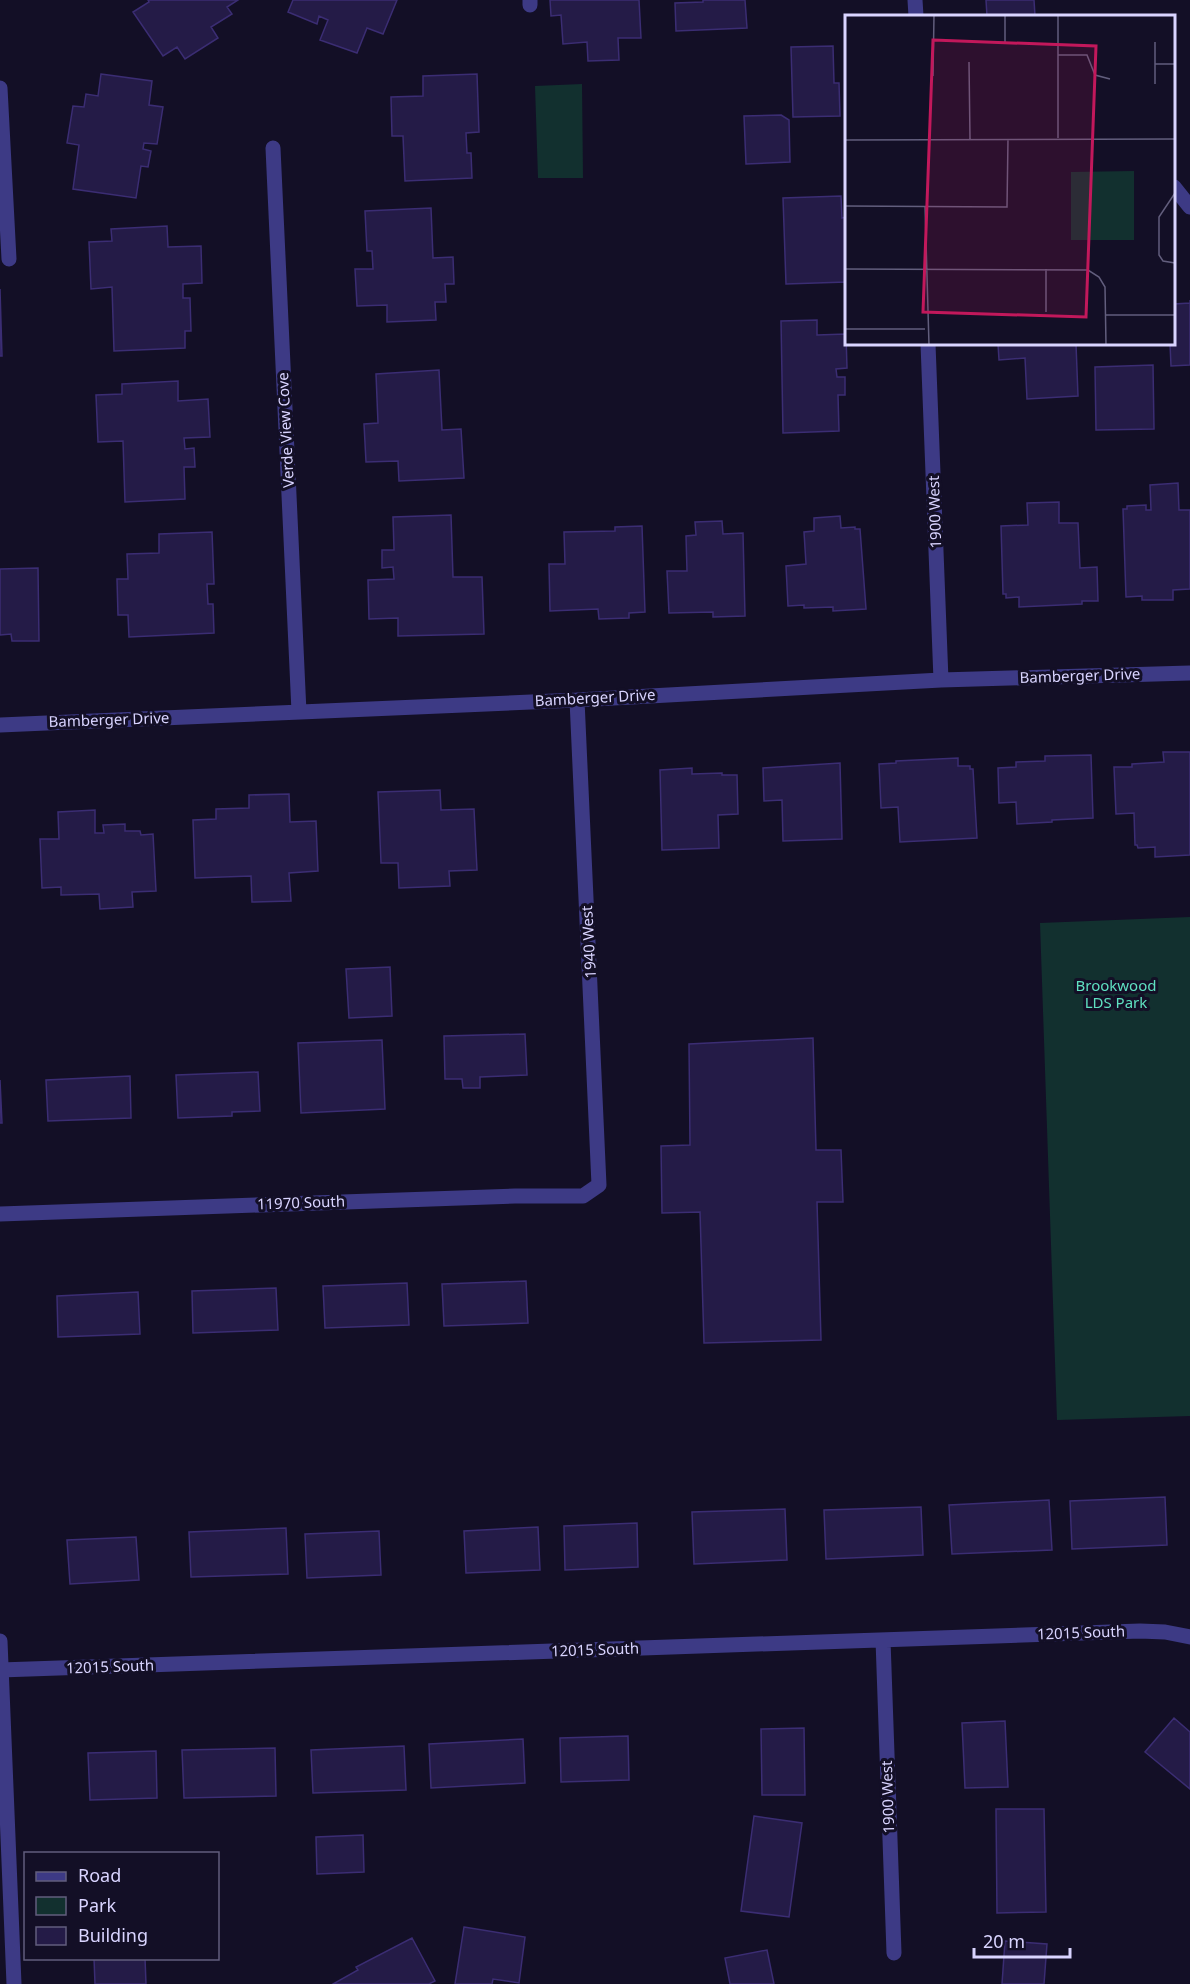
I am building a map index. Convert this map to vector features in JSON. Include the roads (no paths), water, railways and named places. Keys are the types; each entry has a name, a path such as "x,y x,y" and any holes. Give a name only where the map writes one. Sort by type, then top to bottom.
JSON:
{"street":[{"path":"915,0 916,15"},
{"path":"0,88 9,260"},
{"name":"Verde View Cove","path":"273,148 299,712"},
{"path":"1175,189 1190,207"},
{"name":"1900 West","path":"928,345 941,680"},
{"name":"Bamberger Drive","path":"0,725 577,700 941,680 1190,673"},
{"name":"1940 West","path":"577,700 599,1185"},
{"name":"11970 South","path":"0,1214 515,1196 583,1196 599,1185"},
{"name":"12015 South","path":"1,1670 1140,1631 1165,1632 1190,1637"},
{"name":"1900 West","path":"883,1640 894,1953"},
{"path":"0,1641 14,1984"}],"park label":[{"name":"Brookwood LDS Park","path":"1116,994"}]}
